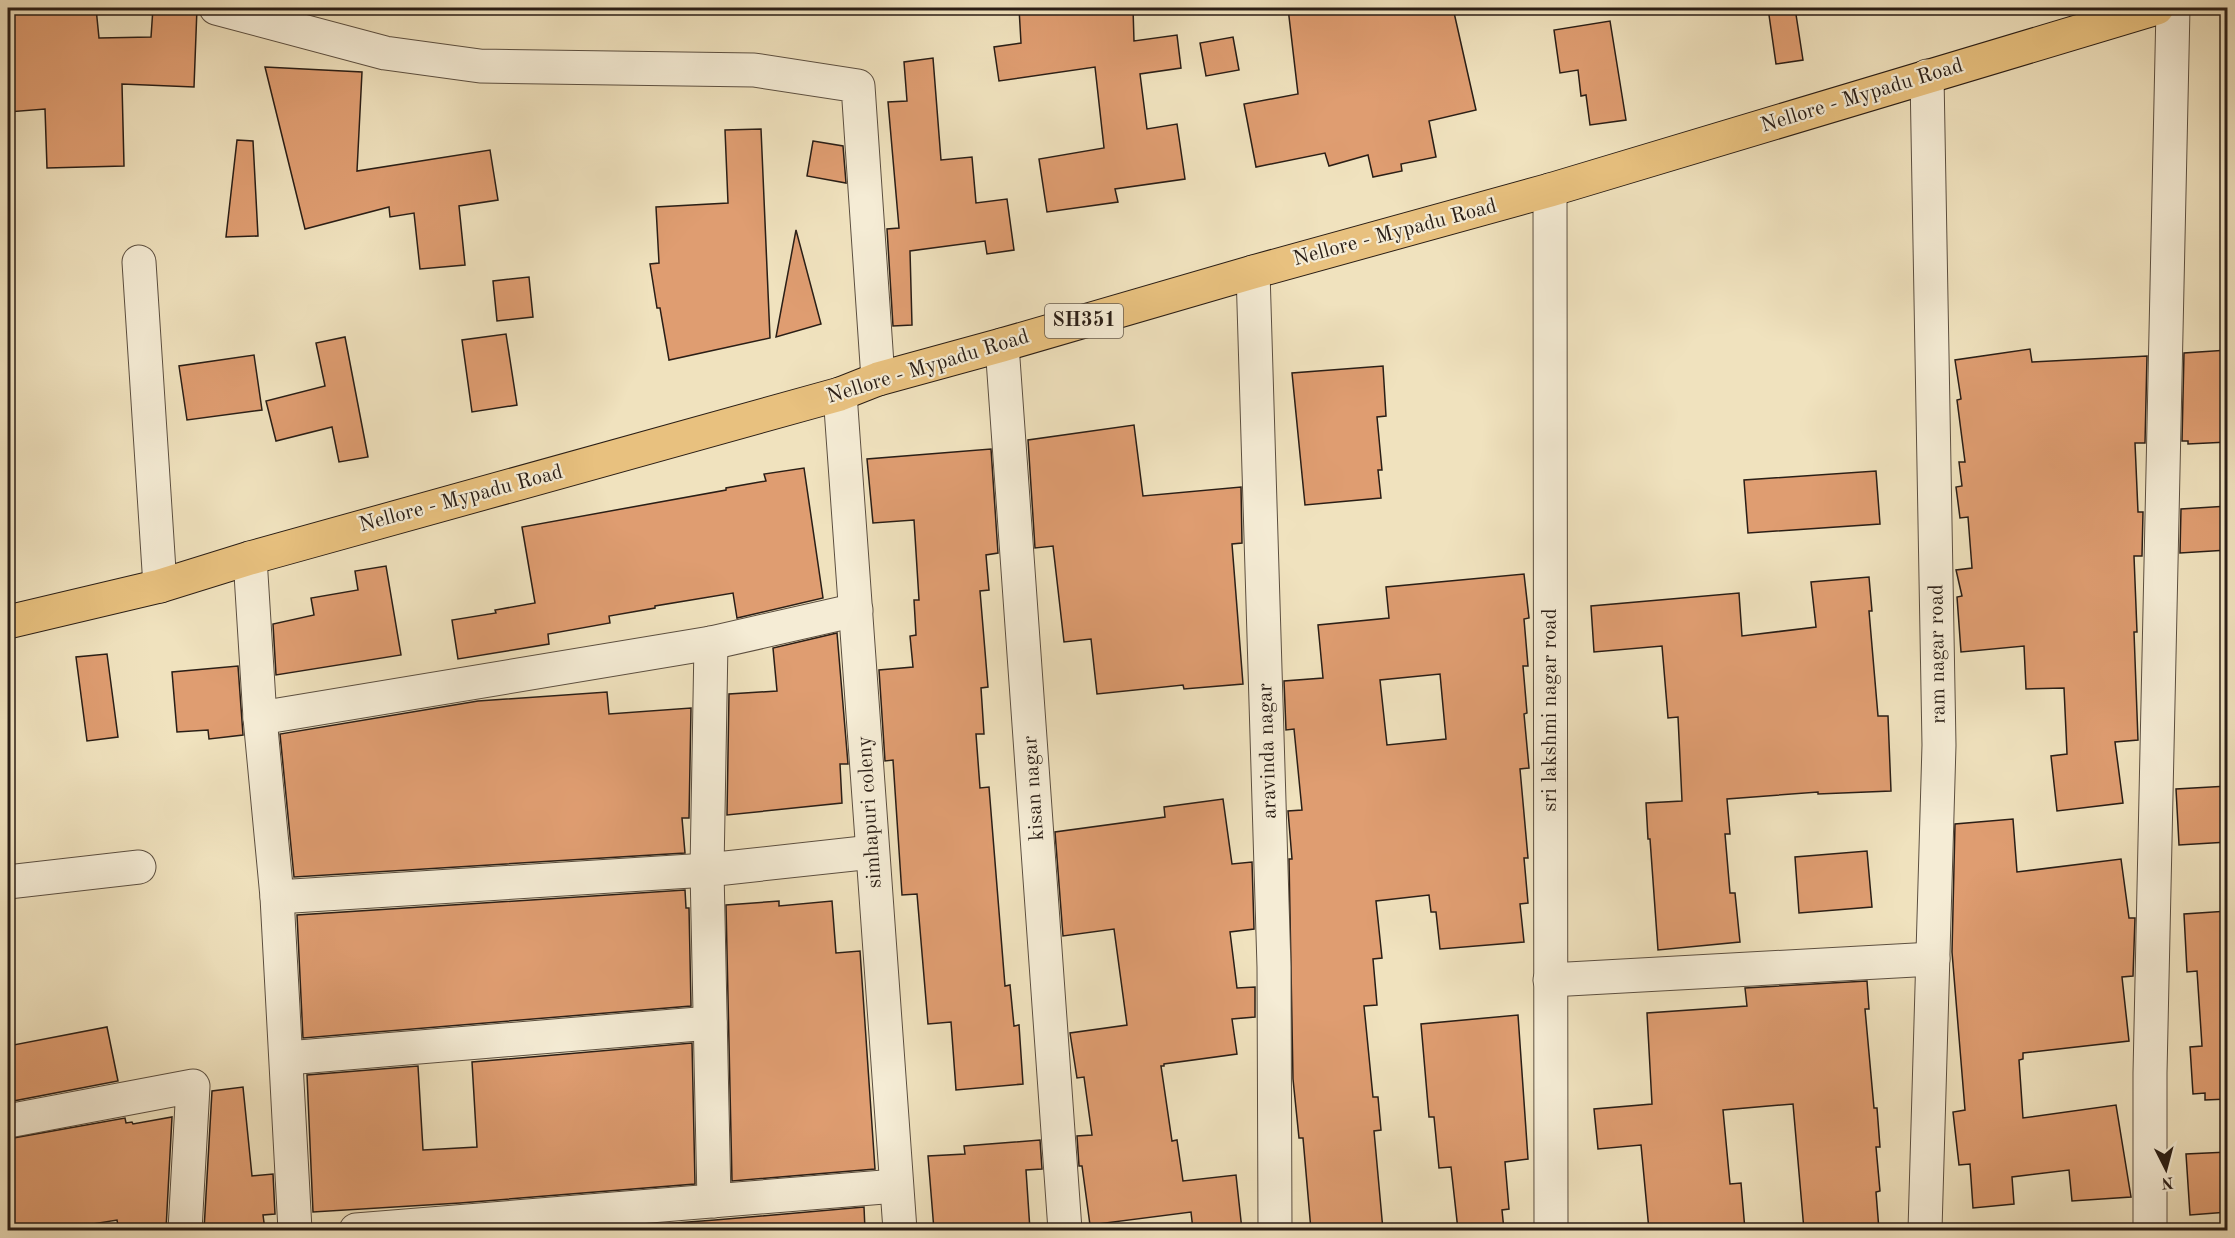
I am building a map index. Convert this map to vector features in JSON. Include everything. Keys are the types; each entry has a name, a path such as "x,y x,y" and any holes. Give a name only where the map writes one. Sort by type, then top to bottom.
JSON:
{"main road":[{"name":"Nellore - Mypadu Road","path":"8,622 160,586 250,558 840,394 878,379 1550,190 2157,8"}],"street":[{"path":"216,8 385,53 480,66 754,70 858,86 878,379"},
{"path":"2151,1230 2150,1073 2173,8"},
{"name":"ram nagar road","path":"1925,1230 1939,745 1927,76"},
{"name":"sri lakshmi nagar road","path":"1550,190 1551,1230"},
{"path":"140,262 160,586"},
{"name":"aravinda nagar","path":"1253,272 1274,967 1275,1230"},
{"name":"kisan nagar","path":"1002,345 1065,1230"},
{"name":"simhapuri coleny","path":"840,394 900,1230"},
{"path":"250,558 260,718 277,897 295,1230"},
{"path":"260,718 711,643 856,610"},
{"path":"711,643 707,870 714,1201"},
{"path":"277,897 707,870 872,852"},
{"path":"8,882 140,867"},
{"path":"1550,980 1933,959"},
{"path":"287,1058 710,1023"},
{"path":"8,1121 192,1086 185,1230"},
{"path":"356,1230 896,1185"}],"building":[{"path":"8,8 96,8 99,38 151,37 153,8 197,8 194,87 122,84 124,166 47,168 45,109 8,112"},
{"path":"1019,8 1133,8 1134,41 1177,35 1181,68 1140,74 1147,129 1177,124 1185,179 1115,189 1118,202 1047,212 1039,159 1104,148 1095,67 999,81 994,47 1021,43"},
{"path":"1288,8 1453,8 1476,110 1429,121 1436,157 1401,164 1402,171 1373,177 1368,155 1329,166 1325,153 1256,167 1244,104 1298,94"},
{"path":"1768,8 1795,8 1803,60 1776,64"},
{"path":"1610,21 1626,120 1590,125 1586,95 1581,96 1578,70 1560,73 1554,30"},
{"path":"1233,37 1239,70 1206,76 1200,43"},
{"path":"933,58 941,160 972,157 976,203 1007,199 1014,250 987,254 985,241 910,251 912,325 893,326 887,229 899,228 888,102 907,101 904,62"},
{"path":"265,67 362,72 357,171 490,150 498,200 459,206 465,265 420,269 414,213 390,217 389,207 305,229"},
{"path":"761,129 770,338 669,360 650,264 659,263 656,207 728,203 725,130"},
{"path":"237,140 253,141 258,236 226,237"},
{"path":"813,141 843,146 846,183 807,176"},
{"path":"796,230 821,324 776,337"},
{"path":"529,277 533,317 497,321 493,281"},
{"path":"506,334 517,405 472,412 462,340"},
{"path":"345,337 368,457 339,462 332,427 276,441 266,401 325,386 316,343"},
{"path":"2030,349 2032,362 2147,356 2145,443 2135,443 2138,512 2143,512 2142,556 2134,556 2138,740 2115,742 2123,803 2057,811 2051,756 2067,754 2064,688 2026,689 2024,646 1961,652 1957,597 1962,596 1956,570 1972,568 1968,517 1960,518 1956,487 1962,486 1959,462 1965,462 1957,400 1961,399 1955,360"},
{"path":"2228,350 2228,442 2188,444 2188,441 2182,441 2184,353"},
{"path":"254,355 262,410 187,420 179,366"},
{"path":"1383,366 1386,416 1377,417 1382,470 1378,470 1381,498 1305,505 1292,373"},
{"path":"1134,425 1143,496 1241,487 1242,543 1232,544 1243,684 1184,689 1183,685 1097,694 1091,639 1064,642 1053,546 1035,548 1028,440"},
{"path":"991,449 998,553 986,555 989,590 980,591 988,687 981,688 984,734 976,734 980,788 989,787 1005,986 1010,985 1014,1026 1019,1025 1023,1084 956,1090 951,1022 928,1024 917,894 902,895 893,760 885,761 879,670 913,667 910,636 916,635 914,600 919,600 914,520 873,523 867,459"},
{"path":"804,468 823,598 737,618 733,593 655,606 655,608 609,616 610,623 548,634 549,644 458,659 452,620 496,613 495,610 535,603 522,527 726,490 726,488 766,481 764,474"},
{"path":"1876,471 1880,524 1748,533 1744,480"},
{"path":"2228,506 2228,550 2180,553 2181,509"},
{"path":"386,566 401,655 276,675 273,624 314,615 311,598 358,590 355,571"},
{"path":"1524,574 1529,618 1524,619 1528,666 1523,666 1527,713 1524,714 1529,768 1520,769 1528,858 1524,858 1528,903 1520,904 1524,942 1440,949 1436,912 1431,912 1429,895 1376,901 1382,958 1373,959 1377,1005 1364,1006 1373,1097 1378,1097 1381,1130 1374,1131 1383,1230 1311,1230 1303,1138 1299,1138 1293,1079 1289,859 1292,859 1288,811 1302,810 1294,729 1286,730 1284,681 1323,678 1318,625 1389,618 1386,587","holes":["1440,674 1446,739 1387,745 1380,680"]},
{"path":"1869,577 1872,611 1869,611 1878,716 1888,716 1891,791 1818,794 1818,792 1727,799 1730,834 1725,834 1730,893 1735,893 1740,942 1658,950 1646,803 1682,801 1678,717 1668,718 1662,646 1594,652 1591,606 1739,593 1742,636 1816,627 1811,582"},
{"path":"837,633 848,764 840,764 842,803 727,815 729,694 777,691 773,648"},
{"path":"107,654 118,737 87,741 76,657"},
{"path":"238,666 243,735 209,739 208,730 177,732 172,672"},
{"path":"607,692 609,714 691,708 689,818 682,818 685,853 294,877 280,734 478,701"},
{"path":"2228,786 2228,842 2179,845 2176,789"},
{"path":"1223,799 1232,864 1252,862 1254,929 1230,932 1237,988 1255,987 1255,1017 1232,1019 1237,1054 1161,1066 1172,1141 1177,1140 1183,1181 1236,1175 1242,1230 1193,1230 1191,1212 1090,1225 1082,1166 1079,1166 1077,1136 1092,1135 1084,1077 1077,1078 1070,1033 1127,1025 1114,929 1063,936 1055,832 1165,817 1164,807"},
{"path":"2013,819 2017,872 2121,859 2129,918 2135,918 2133,976 2122,977 2129,1041 2023,1053 2023,1059 2019,1060 2023,1118 2116,1105 2131,1197 2072,1201 2069,1170 2012,1177 2014,1204 1973,1208 1970,1164 1959,1165 1953,1112 1965,1110 1952,952 1955,824"},
{"path":"1867,851 1872,907 1799,913 1795,857"},
{"path":"685,890 686,908 689,908 691,1006 303,1038 297,915"},
{"path":"779,901 779,906 832,901 836,953 860,951 875,1169 732,1181 726,905"},
{"path":"2228,911 2228,1099 2205,1100 2205,1093 2193,1094 2190,1047 2202,1046 2197,971 2187,972 2184,914"},
{"path":"1867,981 1869,1009 1865,1009 1880,1147 1876,1147 1880,1191 1876,1192 1879,1230 1804,1230 1793,1104 1723,1110 1730,1184 1741,1183 1745,1230 1649,1230 1641,1145 1598,1149 1594,1109 1652,1104 1647,1013 1747,1006 1745,988"},
{"path":"1518,1015 1528,1159 1505,1162 1509,1209 1502,1210 1504,1230 1458,1230 1451,1167 1439,1168 1434,1117 1429,1117 1421,1024"},
{"path":"107,1027 118,1081 8,1102 8,1046"},
{"path":"692,1043 695,1184 313,1212 307,1075 418,1066 423,1150 477,1147 472,1062"},
{"path":"243,1087 252,1176 273,1174 275,1214 263,1215 265,1230 204,1230 212,1091"},
{"path":"172,1117 166,1229 119,1230 117,1220 55,1230 8,1230 8,1139 125,1118 126,1123 132,1122 133,1124"},
{"path":"1040,1140 1042,1169 1026,1170 1030,1230 934,1230 928,1156 965,1154 964,1146"},
{"path":"2228,1152 2228,1212 2190,1215 2186,1154"},
{"path":"864,1207 865,1230 581,1230 715,1220"}]}
